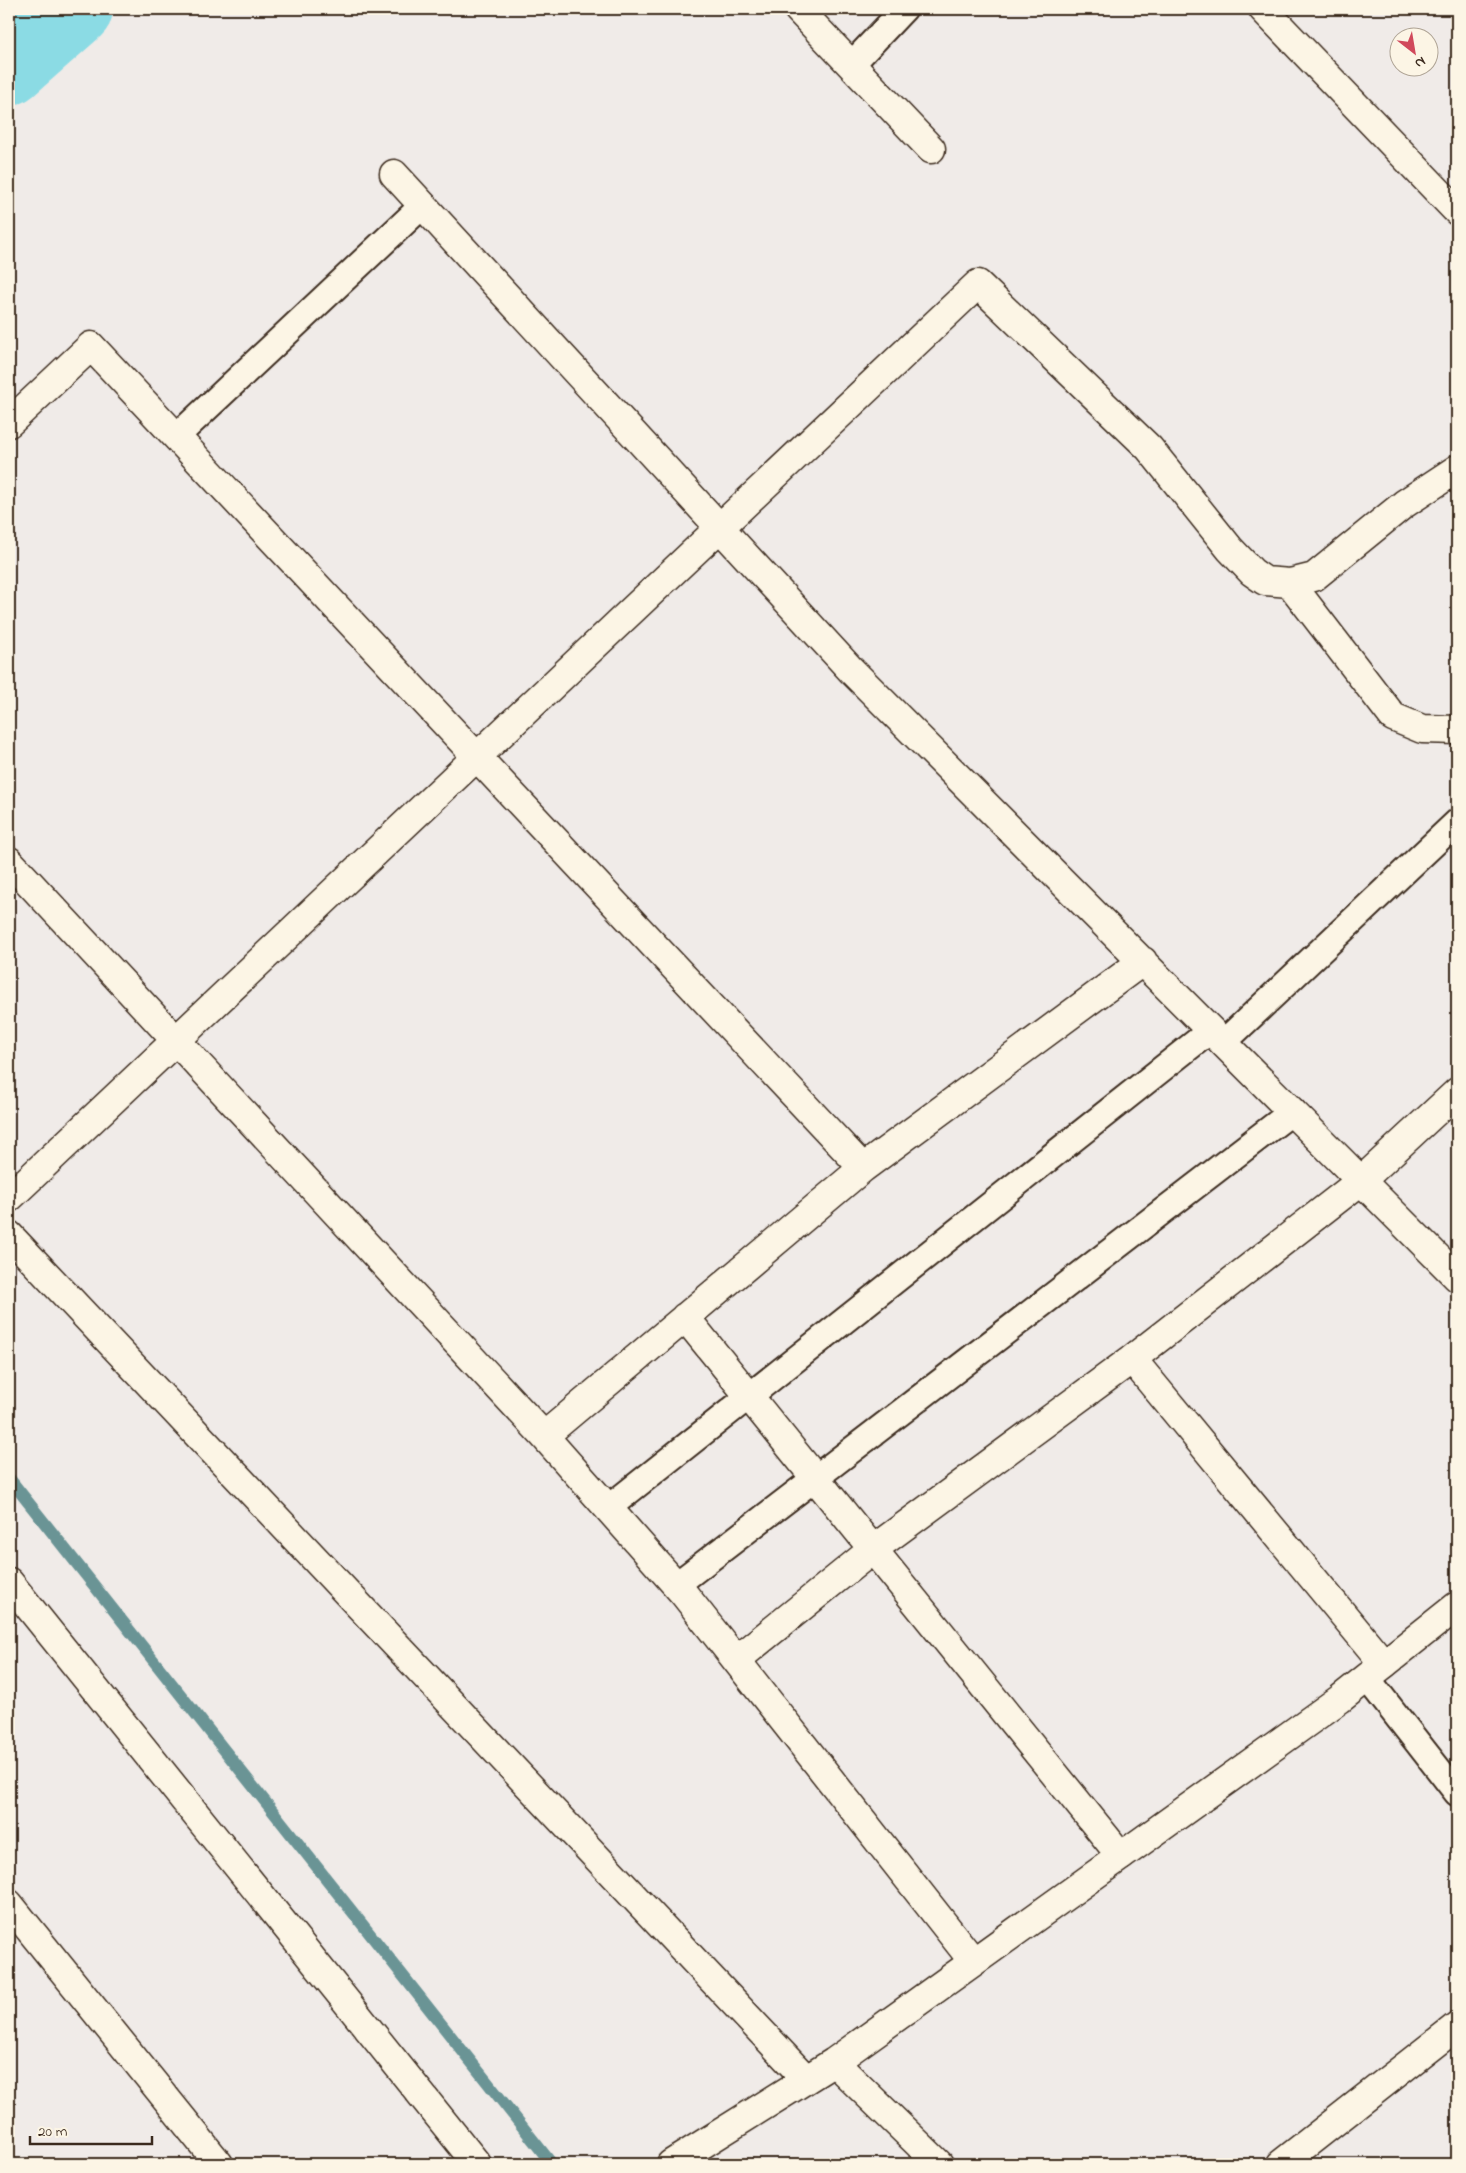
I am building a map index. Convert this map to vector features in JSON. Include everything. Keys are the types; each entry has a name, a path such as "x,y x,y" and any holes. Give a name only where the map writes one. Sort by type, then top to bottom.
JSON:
{"street":[{"path":"798,9 931,149"},
{"path":"1263,9 1457,211"},
{"path":"394,174 851,670 1457,1277"},
{"path":"9,1198 978,284 1149,448 1230,549 1252,572 1265,581 1290,583 1314,577 1404,504 1457,470"},
{"path":"9,423 91,346 863,1168"},
{"path":"1290,583 1392,717 1422,729 1457,730"},
{"path":"9,862 544,1436 676,1585 973,1961"},
{"path":"544,1436 863,1168 1143,962"},
{"path":"736,1660 872,1550 1132,1359 1362,1180 1457,1092"},
{"path":"9,1235 806,2079"},
{"path":"685,1318 1121,1856"},
{"path":"1132,1359 1376,1671"},
{"path":"9,1582 477,2164"},
{"path":"671,2164 834,2062 1376,1671 1457,1606"},
{"path":"9,1904 219,2164"},
{"path":"1281,2164 1457,2026"},
{"path":"834,2062 939,2164"}],"lane":[{"path":"851,65 904,9"},
{"path":"176,437 422,206"},
{"path":"608,1508 748,1396 1218,1036 1457,822"},
{"path":"676,1585 1293,1111"},
{"path":"1376,1671 1457,1794"}],"waterway":[{"path":"9,68 76,9"},
{"path":"9,1478 552,2164"}]}
